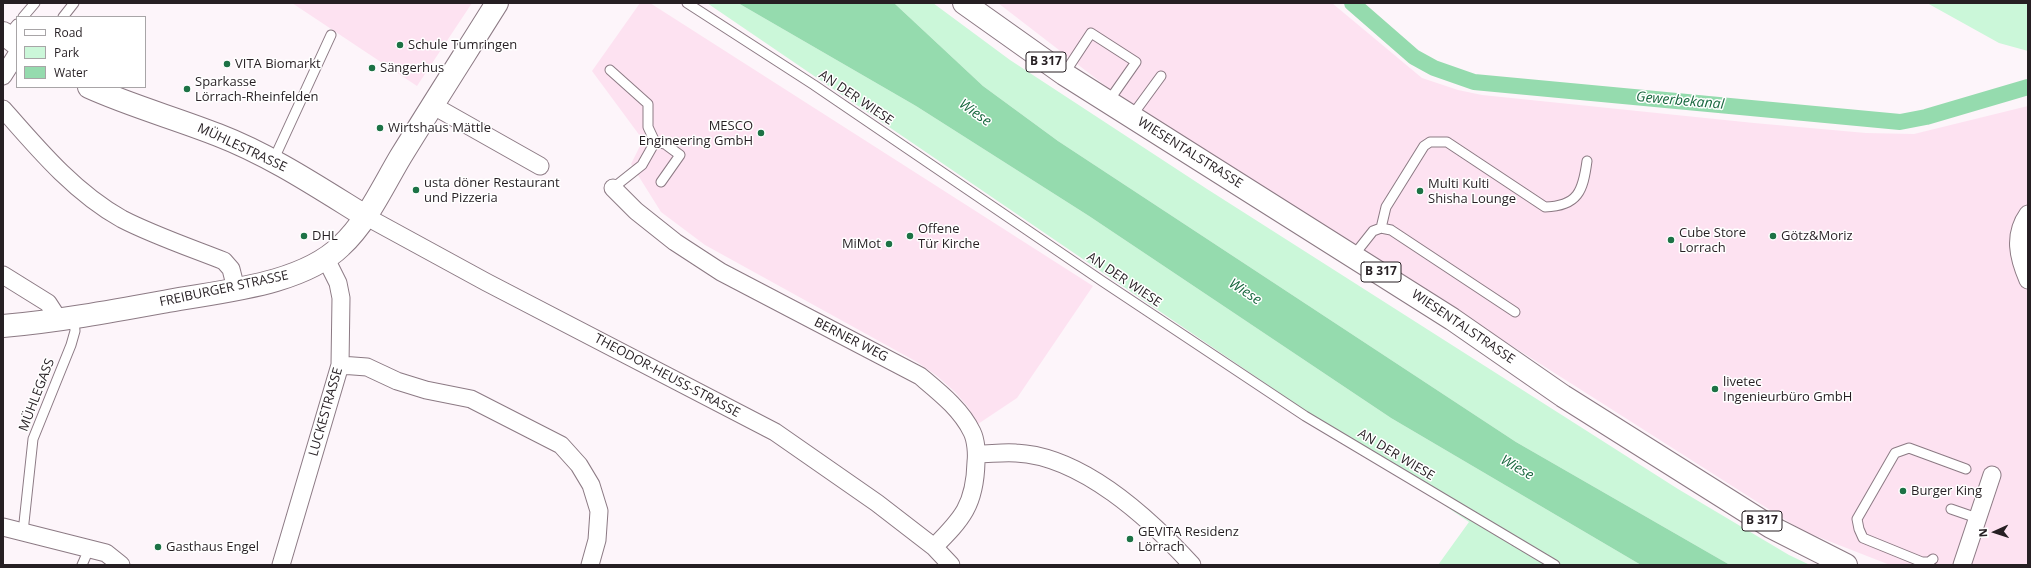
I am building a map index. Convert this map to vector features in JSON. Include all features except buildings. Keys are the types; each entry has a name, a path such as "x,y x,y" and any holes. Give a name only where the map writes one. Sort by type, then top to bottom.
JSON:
{"main road":[{"name":"FREIBURGER STRASSE","path":"3,326 67,319 234,280 289,276 307,270 326,259 341,246 365,216 432,105 498,3"},
{"name":"WIESENTALSTRASSE","path":"964,3 1064,74 1354,255 1452,319 1563,396 1771,527 1846,565"},
{"name":"MÜHLESTRASSE","path":"91,88 123,102 219,135 273,161 365,216"}],"street":[{"path":"3,76 12,38"},
{"path":"432,105 540,166"},
{"path":"3,109 41,153 73,183 104,207 122,219 224,262 234,280"},
{"name":"BERNER WEG","path":"613,188 636,211 676,242 721,272 920,376 949,400 973,433 977,454 976,474 972,495 966,511 956,526 934,547"},
{"path":"2028,214 2023,222 2018,236 2018,253 2028,280"},
{"name":"THEODOR-HEUSS-STRASSE","path":"365,216 486,282 775,432 877,503 934,547 951,565"},
{"name":"LUCKESTRASSE","path":"281,565 340,365 341,298 338,283 326,259"},
{"path":"3,275 48,303 67,319"},
{"path":"340,365 367,367 405,384 471,399 560,445 579,465 591,485 599,511 597,540 590,565"},
{"path":"977,454 1016,453 1038,456 1058,463 1093,480 1125,502 1154,526 1192,565"},
{"path":"1962,565 1992,475"},
{"path":"10,527 106,554 121,565"}],"lane":[{"path":"24,16 35,3"},
{"path":"64,16 74,3"},
{"name":"AN DER WIESE","path":"687,3 814,85 1102,281 1305,416 1555,565"},
{"path":"1064,74 1091,33 1136,62 1108,102"},
{"path":"273,161 330,35"},
{"path":"610,70 648,104 648,127 655,142"},
{"path":"1131,117 1161,76"},
{"path":"655,142 665,144 680,155 661,182"},
{"path":"613,188 642,165 655,142"},
{"path":"1381,228 1386,206 1424,146 1430,142 1447,142 1545,207 1560,206 1575,199 1584,182 1587,161"},
{"path":"1354,255 1373,231 1381,228 1398,234 1515,312"},
{"name":"MÜHLEGASS","path":"10,527 33,439 75,331 67,319"},
{"path":"1933,559 1928,562 1922,562 1863,538 1857,519 1895,453 1909,448 1966,469"},
{"path":"1951,509 1977,518"},
{"path":"82,565 89,549"}],"shaded area":[{"name":"Schule Tumringen","path":"292,3 472,3 417,86"},
{"path":"640,3 650,3 1093,286 1017,398 978,424 968,407 955,392 937,376 917,362 705,245 661,212 631,164 643,140 592,71"},
{"path":"998,3 1332,3 1422,78 1458,90 1482,95 1754,123 1866,133 1914,134 2028,106 2028,565 1890,565 1803,531 1116,94"}],"green space":[{"path":"707,3 738,3 916,106 1089,216 1391,418 1641,565 1438,565 1469,522"},
{"path":"894,3 933,3 1010,60 1207,189 1678,489 1789,555 1810,565 1730,565 1516,442 1058,141 983,86"},
{"path":"1927,3 2028,3 2028,51 1999,43"}],"water":[{"name":"Wiese","path":"738,3 894,3 983,86 1058,141 1516,442 1730,565 1641,565 1391,418 1089,216 916,106"}],"waterway":[{"name":"Gewerbekanal","path":"1352,3 1414,57 1434,68 1474,82 1900,122 1926,117 2028,87"}],"place":[{"name":"Schule Tumringen","path":"400,45"},
{"name":"VITA Biomarkt","path":"227,64"},
{"name":"Sängerhus","path":"372,68"},
{"name":"Sparkasse Lörrach-Rheinfelden","path":"187,89"},
{"name":"Wirtshaus Mättle","path":"380,128"},
{"name":"MESCO Engineering GmbH","path":"761,133"},
{"name":"usta döner Restaurant und Pizzeria","path":"416,190"},
{"name":"Multi Kulti Shisha Lounge","path":"1420,191"},
{"name":"DHL","path":"304,236"},
{"name":"Offene Tür Kirche","path":"910,236"},
{"name":"Götz&Moriz","path":"1773,236"},
{"name":"Cube Store Lorrach","path":"1671,240"},
{"name":"MiMot","path":"889,244"},
{"name":"livetec Ingenieurbüro GmbH","path":"1715,389"},
{"name":"Burger King","path":"1903,491"},
{"name":"GEVITA Residenz Lörrach","path":"1130,539"},
{"name":"Gasthaus Engel","path":"158,547"}]}
